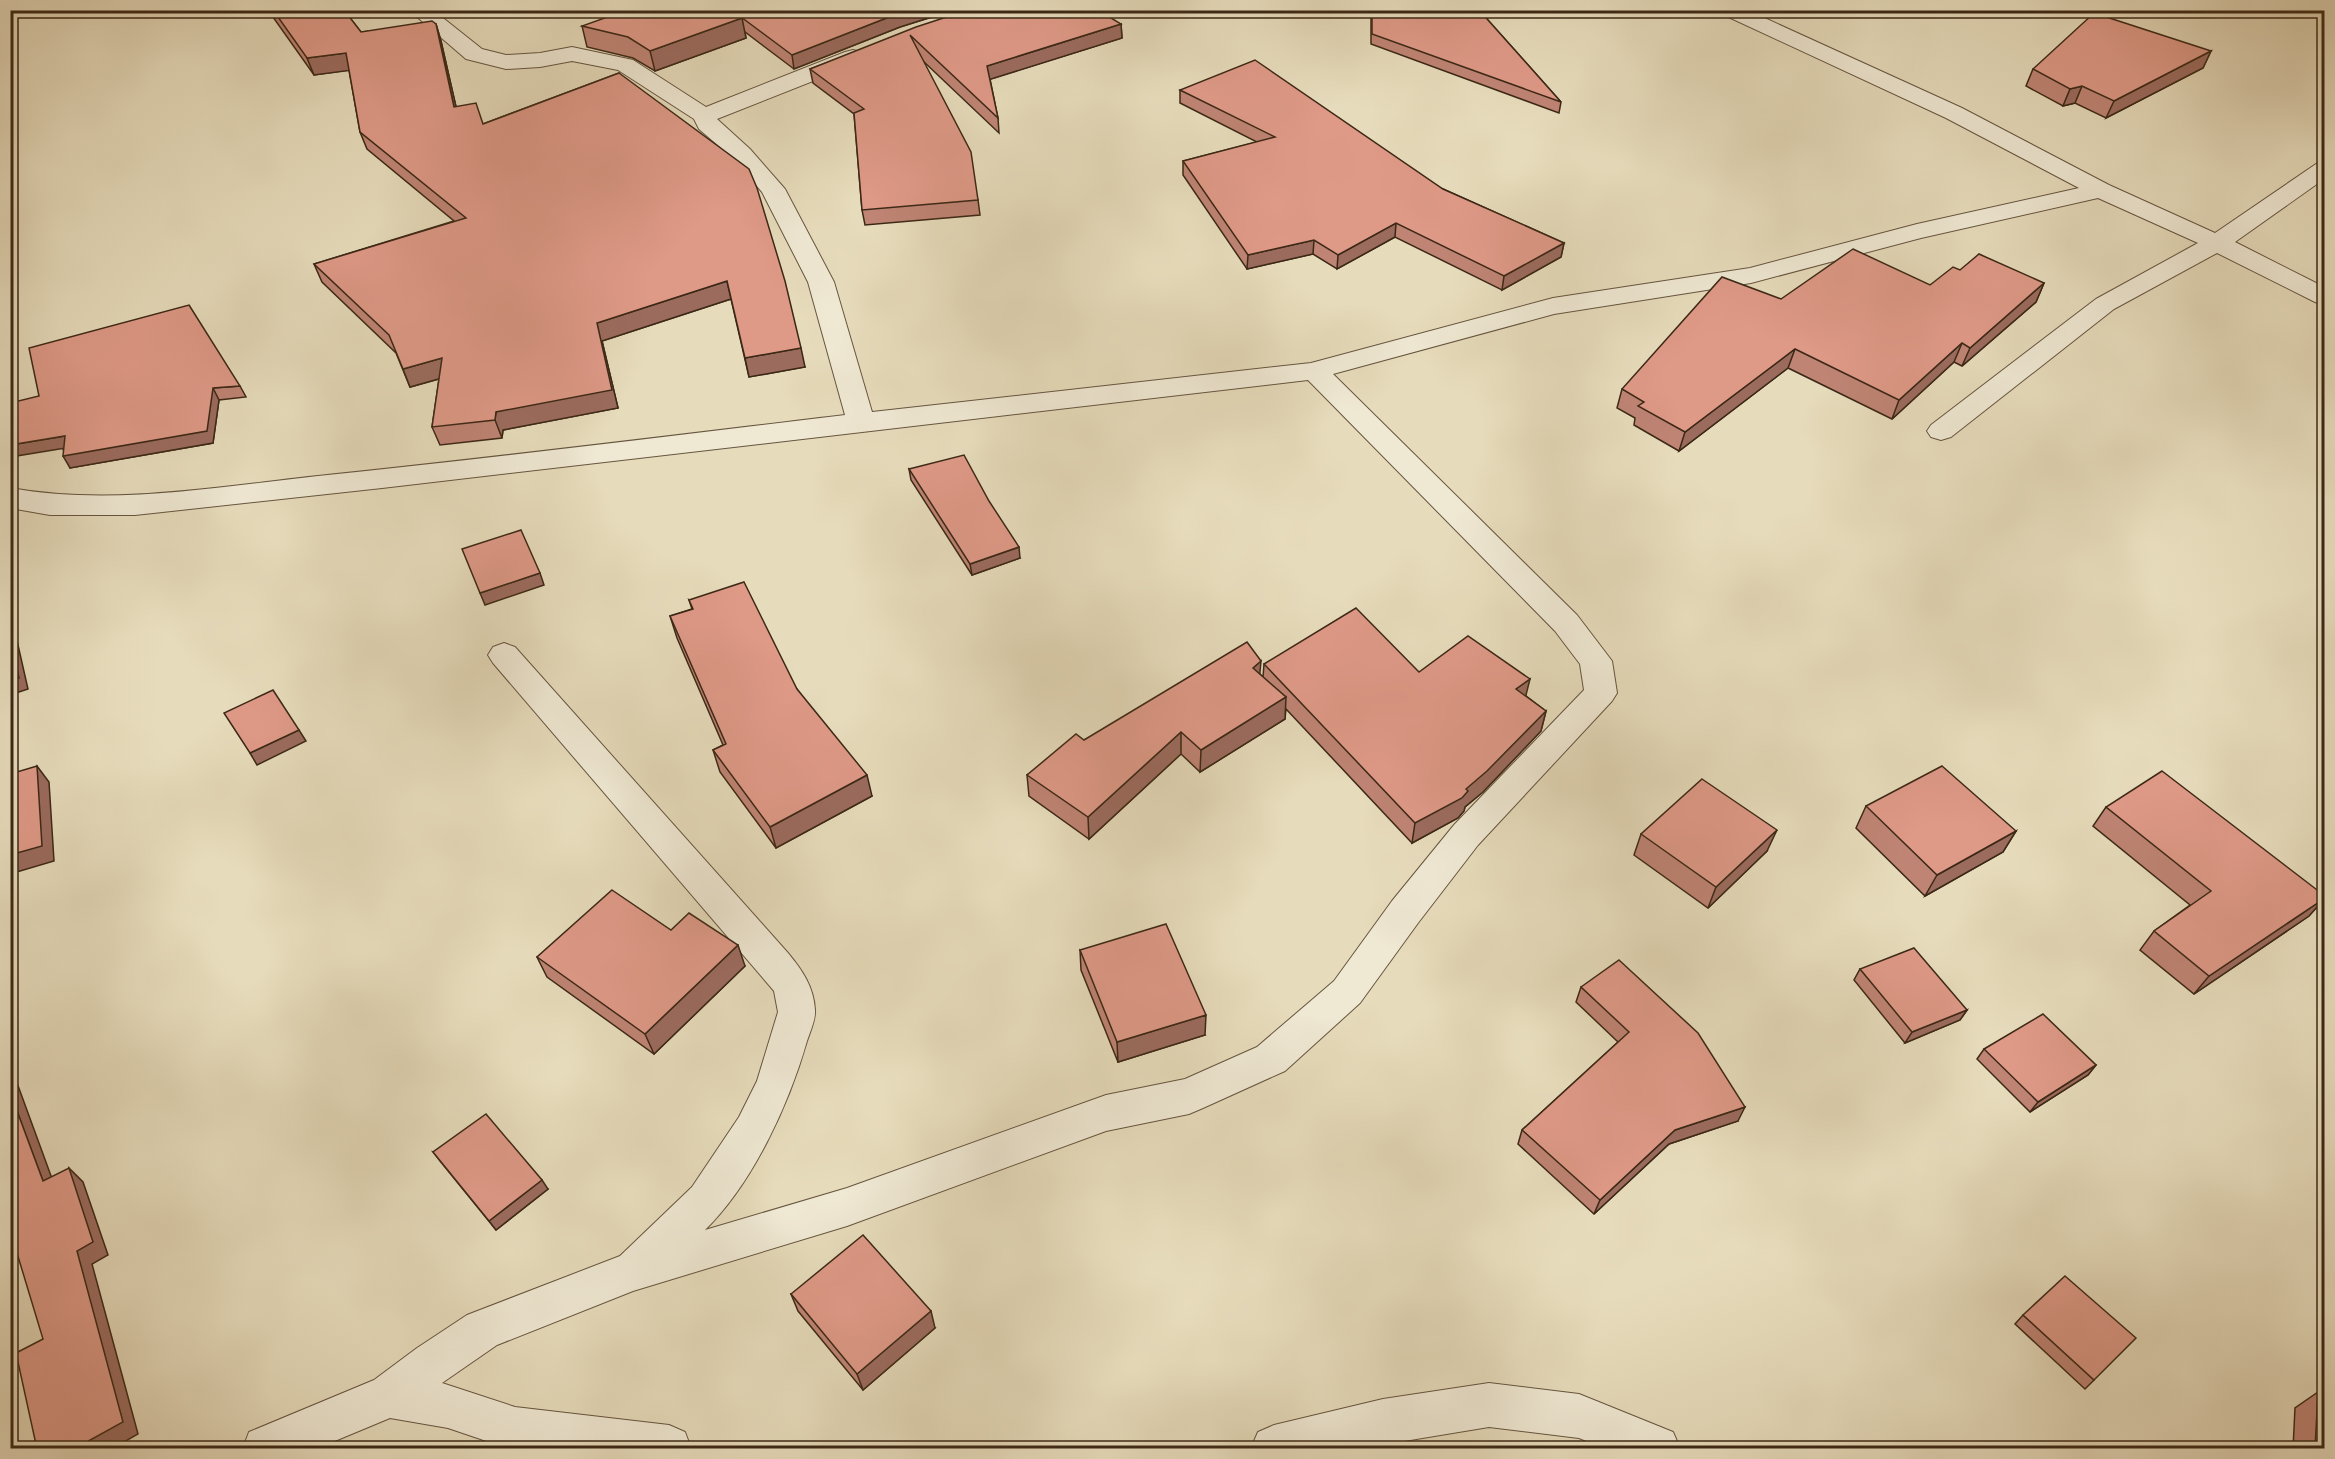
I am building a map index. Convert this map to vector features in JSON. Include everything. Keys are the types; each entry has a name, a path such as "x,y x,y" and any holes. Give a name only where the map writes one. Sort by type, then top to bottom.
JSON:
{"street":[{"path":"419,10 474,54 506,62 540,60 572,54 625,65 704,116 706,124 742,154 773,189 821,282 861,423"},
{"path":"1729,10 1954,113 2101,190 2217,243 2325,297"},
{"path":"704,116 877,47"},
{"path":"1941,431 2105,304 2217,243 2325,169"},
{"path":"10,498 50,505 135,505 382,479 1314,371 1362,356 1553,306 1751,274 1917,231 2101,190"},
{"path":"266,1449 390,1396 432,1363 483,1330 633,1271 846,1206 1106,1113 1189,1096 1271,1059 1347,992 1405,912 1466,835 1601,693 1596,661 1566,623 1314,371"},
{"path":"504,655 776,963 791,985 797,1012 776,1083 753,1130 706,1201 633,1271"},
{"path":"390,1396 448,1406 515,1429 669,1449"},
{"path":"1274,1449 1383,1421 1490,1405 1579,1416 1657,1449"}],"building":[{"path":"273,10 344,10 361,32 432,21 436,24 454,107 476,103 483,124 619,73 749,169 757,188 785,281 801,348 745,358 727,281 597,323 612,390 496,412 495,420 432,427 442,358 403,369 389,335 314,264 466,218 360,132 346,53 307,58"},
{"path":"627,10 732,10 742,18 650,51 628,37 582,26"},
{"path":"748,10 907,10 792,55 737,14"},
{"path":"968,10 1098,10 1121,24 987,66 998,118 910,35 971,152 978,200 862,210 854,113 864,109 810,69 916,27"},
{"path":"1372,10 1479,10 1561,102 1372,34"},
{"path":"2094,13 2211,51 2114,101 2082,86 2070,89 2033,69"},
{"path":"1255,60 1443,189 1564,243 1504,276 1396,223 1338,255 1314,240 1248,255 1183,161 1275,137 1180,90"},
{"path":"1853,249 1930,285 1953,267 1960,270 1979,254 2044,283 1970,348 1962,343 1899,400 1795,349 1685,432 1638,406 1644,402 1622,389 1722,277 1781,299"},
{"path":"189,305 240,386 213,388 207,431 63,456 65,436 10,445 10,403 39,396 29,348"},
{"path":"964,455 989,501 1019,547 970,564 909,469"},
{"path":"521,530 540,573 480,593 462,549"},
{"path":"744,582 797,689 867,775 770,827 713,750 726,744 670,616 693,609 689,600"},
{"path":"1356,608 1419,672 1468,636 1530,679 1516,689 1546,711 1466,789 1468,791 1462,798 1415,823 1264,664"},
{"path":"10,637 19,678 10,681"},
{"path":"1247,642 1261,661 1253,668 1286,697 1201,750 1181,732 1088,817 1027,775 1076,734 1084,740"},
{"path":"273,690 299,730 250,753 224,713"},
{"path":"37,766 42,846 10,855 10,774"},
{"path":"1942,766 2016,831 1937,875 1866,806"},
{"path":"2162,771 2325,896 2209,976 2154,931 2211,891 2106,807"},
{"path":"1702,779 1777,830 1716,887 1641,834"},
{"path":"612,890 671,930 689,913 738,945 645,1034 537,957"},
{"path":"1166,924 1206,1015 1117,1042 1080,950"},
{"path":"1914,948 1967,1010 1912,1032 1860,969"},
{"path":"1619,960 1698,1033 1745,1107 1675,1130 1600,1200 1522,1130 1629,1032 1581,987"},
{"path":"2043,1014 2096,1065 2038,1102 1984,1049"},
{"path":"10,1092 43,1181 69,1168 93,1242 77,1251 123,1422 74,1449 37,1449 16,1353 43,1339 10,1230"},
{"path":"486,1114 542,1180 489,1221 433,1152"},
{"path":"863,1235 931,1311 857,1374 791,1294"},
{"path":"2065,1276 2136,1338 2094,1380 2023,1315"},
{"path":"2318,1392 2325,1395 2325,1449 2315,1449"}]}
